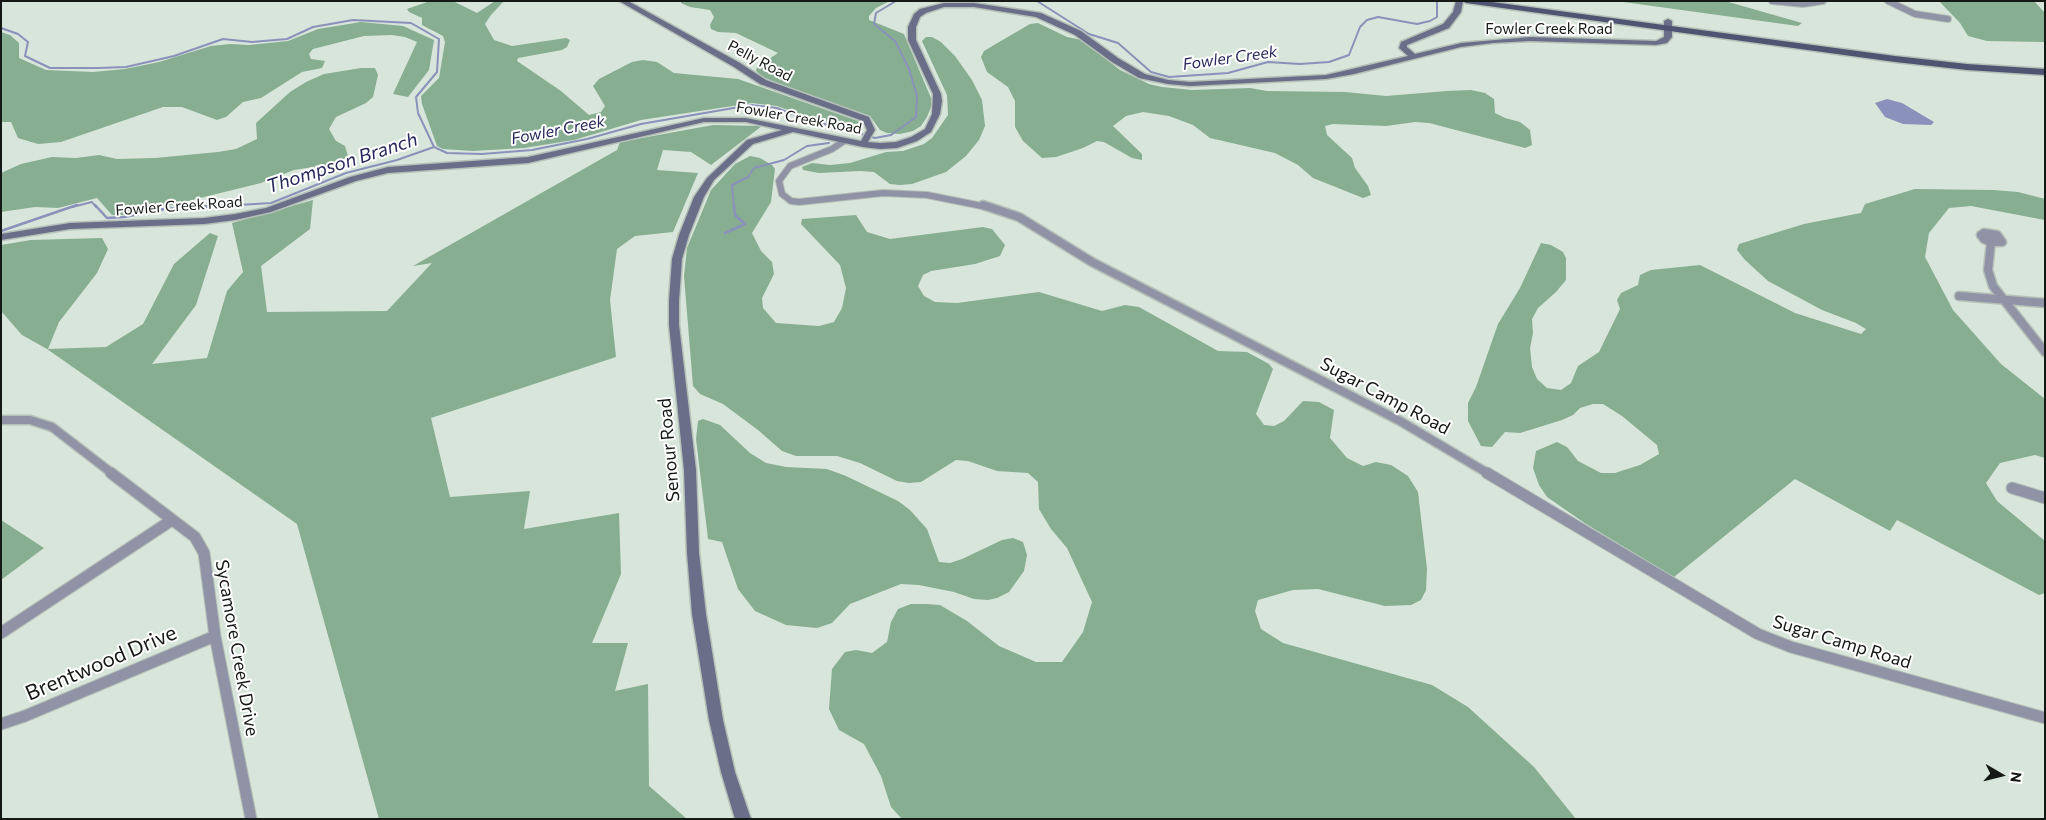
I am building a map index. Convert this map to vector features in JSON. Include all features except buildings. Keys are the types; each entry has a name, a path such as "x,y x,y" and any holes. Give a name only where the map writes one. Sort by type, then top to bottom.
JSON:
{"main road":[{"name":"Pelly Road","path":"622,1 737,65 763,82 866,119 871,130 863,144"},
{"path":"1413,57 1404,48 1404,44 1446,26 1457,12 1460,1"},
{"path":"1466,1 1924,55 2045,64"},
{"path":"1518,1 1930,63 2045,72"},
{"name":"Fowler Creek Road","path":"1,238 37,230 70,226 204,221 235,217 268,210 353,179 388,170 528,160 696,121 720,119 746,120 844,141 880,146 907,142 918,137 933,123 938,101 912,40 912,27 917,16 923,11 944,4 974,5 1038,15 1078,33 1134,72 1156,80 1181,84 1269,82 1326,77 1354,72 1461,45 1502,40 1656,43 1668,38 1668,25"},
{"name":"Senour Road","path":"743,819 728,772 716,720 700,624 693,553 690,470 674,325 674,301 677,259 684,235 700,196 710,178 750,142 792,129"}],"street":[{"path":"1772,1 1803,4 1823,1"},
{"path":"1888,1 1915,14 1948,19"},
{"name":"Sugar Camp Road","path":"844,141 832,149 790,166 779,181 782,194 791,200 799,202 883,193 927,195 976,203 1019,217 1096,264 1400,421 1758,634 1791,647 2045,718"},
{"path":"1990,242 1989,277 2003,300 2045,352"},
{"path":"1959,296 2045,303"},
{"name":"Sycamore Creek Drive","path":"1,420 30,420 52,427 195,537 204,553 215,636 251,819"},
{"path":"2012,488 2045,498"},
{"path":"1,633 172,520"},
{"name":"Brentwood Drive","path":"1,724 25,716 215,636"}],"green space":[{"path":"430,1 453,1 477,13 495,1 504,1 485,24 494,40 512,46 566,38 570,40 567,47 562,50 518,58 517,61 561,91 589,115 601,112 605,106 593,86 599,79 632,62 643,60 657,62 674,73 738,79 858,121 863,126 863,130 811,118 777,106 752,103 641,120 574,140 524,148 473,151 443,149 437,146 421,96 439,78 445,42 443,36 422,25 422,18 409,12 407,9"},
{"path":"681,1 890,1 876,8 869,16 869,20 904,34 931,98 931,107 927,117 921,126 913,131 900,134 887,133 880,130 870,116 788,88 763,77 756,71 757,67 778,53 736,33 718,32 711,29 710,25 714,17 710,10 690,7 681,3"},
{"path":"1616,1 1725,1 1802,23 1798,26"},
{"path":"1939,1 2034,1 2045,13 2045,42 1987,41 1968,36 1960,23"},
{"path":"361,22 403,26 434,40 429,70 408,97 393,94 417,42 405,37 392,35 364,36 313,49 309,54 311,59 325,61 322,68 302,72 261,98 243,102 226,117 217,120 182,107 163,107 61,142 38,144 18,138 11,122 1,122 1,32 10,35 19,43 19,58 46,70 93,72 125,69 159,62 211,46 288,41 318,29"},
{"path":"1038,23 1067,37 1082,40 1120,70 1149,84 1162,87 1192,90 1250,88 1267,91 1345,92 1386,96 1471,90 1485,93 1494,99 1495,113 1520,122 1530,130 1532,145 1525,148 1429,123 1415,122 1386,126 1333,124 1325,126 1327,135 1352,158 1355,168 1368,186 1371,195 1363,198 1313,178 1298,165 1275,153 1210,138 1193,125 1169,116 1143,112 1126,116 1113,126 1142,154 1142,160 1132,158 1104,142 1097,141 1056,157 1042,158 1023,141 1015,127 1015,101 1008,87 987,72 981,57 984,51 994,45 1030,24"},
{"path":"926,37 932,37 941,42 955,56 972,80 982,100 985,126 979,140 966,156 946,172 912,184 890,184 874,172 819,173 803,170 802,167 812,163 830,165 850,163 886,152 903,151 924,144 932,138 948,115 947,95 922,41"},
{"path":"361,68 375,68 378,75 373,97 366,103 336,117 329,129 336,141 345,146 348,156 338,163 294,170 261,183 131,215 112,215 97,198 58,208 35,207 1,212 1,173 21,164 52,157 76,158 99,155 117,159 155,158 236,149 257,139 256,123 290,92 324,74"},
{"path":"713,125 762,126 711,165 691,152 663,150 657,170 698,173 673,232 635,236 617,249 610,300 616,357 431,418 450,497 530,491 524,529 619,513 621,574 592,643 628,643 615,691 648,684 649,786 687,819 379,819 297,524 47,349 22,335 1,311 1,245 31,240 102,238 108,249 97,273 59,322 48,349 106,347 143,324 174,264 210,233 218,236 196,305 152,364 207,358 227,291 243,272 232,223 313,200 310,229 261,266 267,312 387,311 432,263 413,266 617,150 620,142"},
{"path":"750,156 760,158 775,169 771,202 752,233 761,251 772,262 774,274 762,298 763,308 776,323 819,326 834,322 842,308 846,288 840,265 801,224 802,219 856,215 867,232 890,239 983,227 992,229 1005,245 1000,256 975,264 931,271 923,275 918,286 924,296 935,302 957,303 1039,292 1102,311 1125,305 1139,307 1218,351 1247,352 1269,364 1273,369 1256,414 1264,425 1274,426 1284,421 1303,401 1319,402 1334,410 1330,438 1347,458 1363,466 1376,462 1391,465 1408,476 1418,492 1427,569 1426,590 1421,600 1411,605 1385,606 1318,589 1293,590 1258,600 1255,611 1261,629 1283,643 1432,685 1468,707 1534,767 1576,819 902,819 891,807 881,776 864,744 839,730 829,709 832,669 845,652 856,650 872,653 887,642 891,622 898,609 911,604 926,604 940,605 967,621 999,646 1036,662 1062,662 1083,632 1092,602 1067,548 1051,529 1039,509 1038,482 1028,473 997,471 968,461 956,460 921,482 909,483 897,481 860,463 837,456 796,456 782,451 723,404 700,394 693,386 684,276 687,248 711,190 735,164"},
{"path":"1915,189 1993,190 2018,192 2045,199 2045,220 1971,206 1949,208 1929,233 1925,257 1953,310 2001,364 2045,399 2045,458 2035,455 2000,463 1986,483 1997,501 2045,541 2045,593 2039,595 1897,520 1890,531 1795,479 1674,577 1586,524 1547,497 1539,485 1533,468 1536,451 1557,442 1567,447 1578,461 1601,473 1615,473 1640,465 1659,454 1657,445 1622,416 1603,404 1593,404 1580,408 1573,415 1562,420 1520,433 1505,432 1492,447 1481,446 1468,421 1468,403 1476,387 1498,324 1520,288 1541,243 1551,245 1563,252 1566,258 1566,280 1538,308 1532,319 1533,333 1530,348 1532,367 1537,379 1547,388 1561,390 1571,383 1578,366 1599,352 1620,309 1617,300 1621,293 1638,285 1640,275 1651,270 1700,265 1795,313 1861,334 1866,329 1856,323 1822,310 1768,281 1737,250 1739,244 1804,224 1861,213 1865,204"},
{"path":"703,419 720,425 750,453 766,463 786,467 827,469 898,501 910,510 927,529 939,562 950,563 1002,540 1013,538 1023,542 1027,555 1024,571 1009,592 988,600 974,599 954,592 919,585 901,584 850,604 832,623 817,628 786,625 755,611 738,589 722,542 708,539 696,439 698,421"},
{"path":"1,520 44,548 1,580"}],"water":[{"path":"1887,99 1902,103 1934,122 1931,125 1903,124 1885,117 1875,103"}],"waterway":[{"name":"Fowler Creek","path":"434,147 447,153 482,154 532,150 587,139 641,124 751,105 777,108 803,118 875,138 891,135 916,117 917,96 909,69 895,41 874,24 876,13 896,1"},
{"name":"Fowler Creek","path":"1037,1 1089,34 1118,43 1151,72 1169,77 1228,73 1268,62 1300,64 1329,62 1349,55 1360,27 1367,20 1378,17 1417,24 1430,21 1437,17 1437,1"},
{"name":"Fowler Creek","path":"1,28 18,34 28,42 25,56 50,68 98,68 126,67 174,56 223,39 252,42 287,39 313,27 353,20 411,23 439,39 437,72 416,97 418,113 434,147"},
{"path":"734,207 732,185 748,177 754,168 784,160 807,146 829,143"},
{"name":"Thompson Branch","path":"206,207 271,203 346,173 397,160 434,147"},
{"name":"Thompson Branch","path":"72,207 92,202 96,207"},
{"name":"Thompson Branch","path":"1,231 77,205"},
{"name":"Thompson Branch","path":"95,205 107,218 124,217 164,209 228,205"},
{"path":"725,233 745,224 735,215 734,205"}]}
